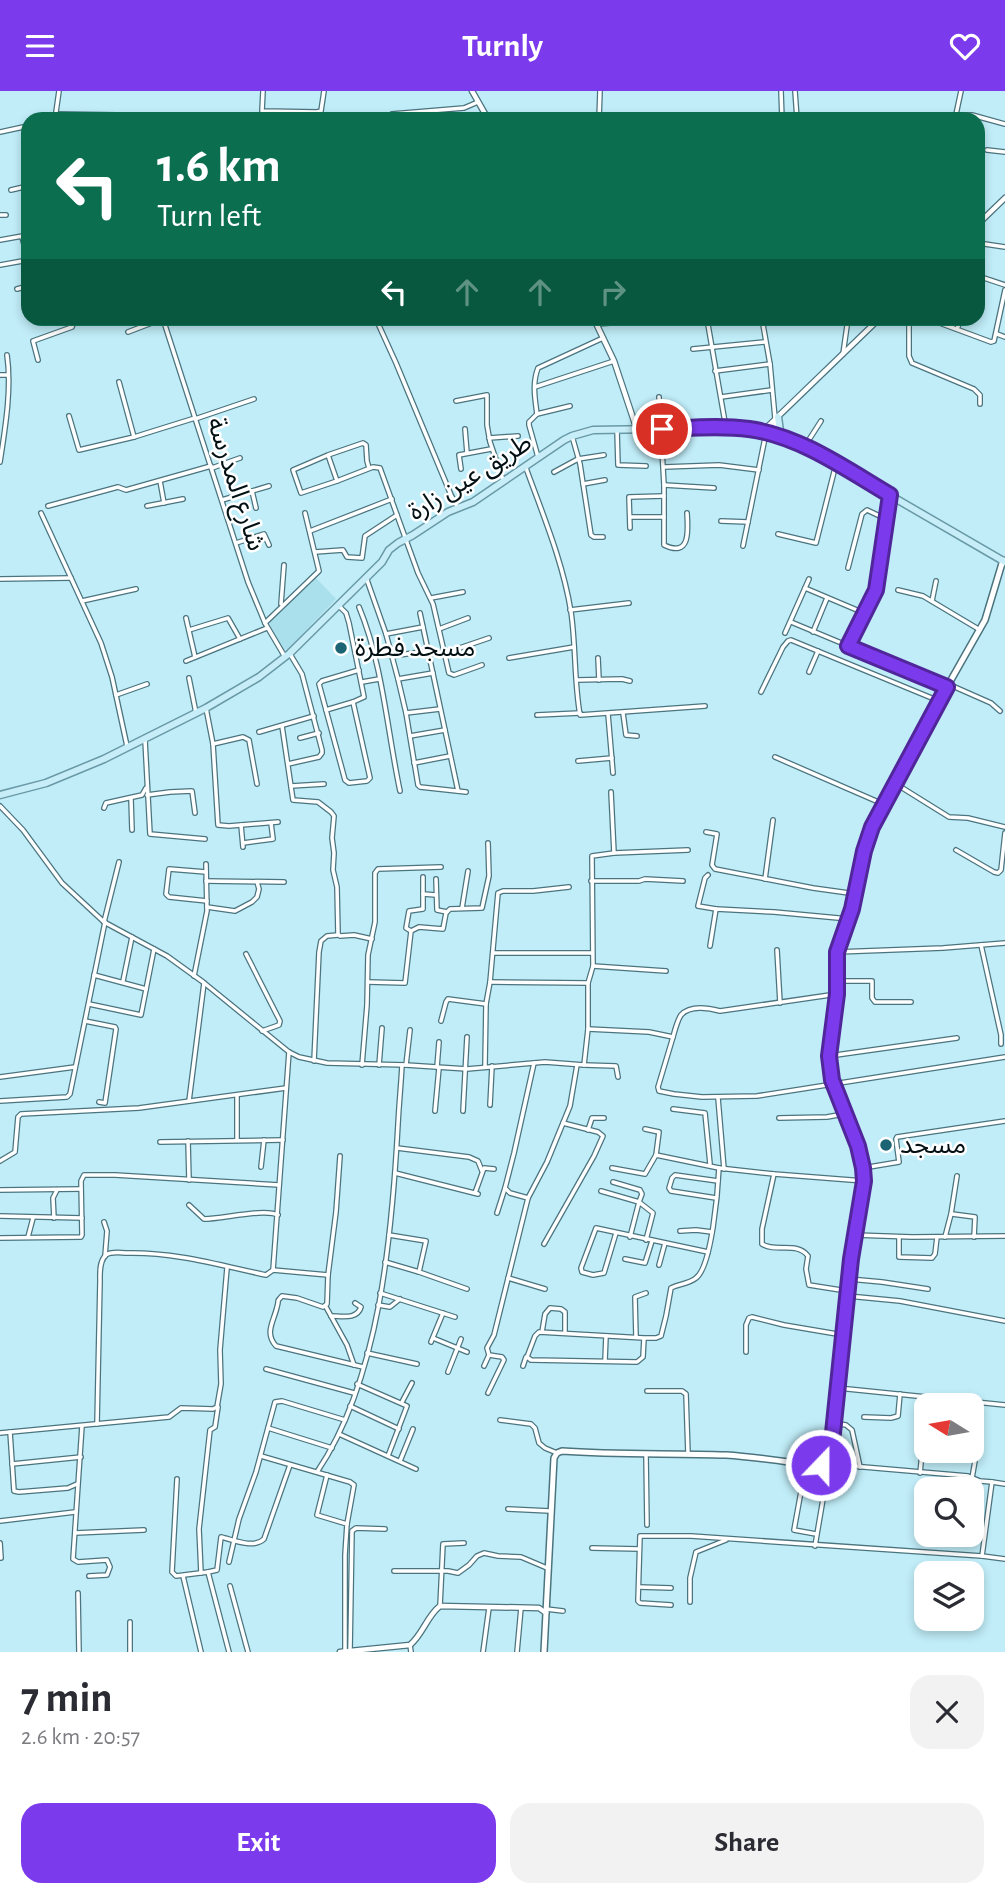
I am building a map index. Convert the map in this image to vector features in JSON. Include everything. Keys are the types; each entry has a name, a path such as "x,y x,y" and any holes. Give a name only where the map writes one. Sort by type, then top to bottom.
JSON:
{"main road":[{"path":"778,417 780,431 790,440"},
{"name":"طريق عين زارة","path":"0,795 55,779 128,748 259,677 287,655 366,578 391,548 448,512 473,502 572,436 593,430 748,429 790,440 805,446 1004,561"},
{"path":"544,1652 543,1610 546,1601 554,1458 557,1453 688,1454 763,1458 821,1465 829,1461 849,1279 864,1181 863,1168 829,1067 837,994 837,952 856,894 867,840 894,782 988,612 1004,561"}],"street":[{"path":"57,112 60,91"},
{"path":"262,91 262,111 317,112 321,111 324,91"},
{"path":"472,91 484,112"},
{"path":"599,112 600,91"},
{"path":"781,91 782,112"},
{"path":"795,91 796,112"},
{"path":"956,112 961,91"},
{"path":"416,112 464,108 478,102"},
{"path":"985,119 1005,124"},
{"path":"0,132 21,128"},
{"path":"987,151 1005,152"},
{"path":"10,190 21,188"},
{"path":"985,217 1005,198"},
{"path":"0,215 6,215"},
{"path":"0,240 21,236"},
{"path":"985,244 1005,247"},
{"path":"0,265 21,261"},
{"path":"985,278 1005,285"},
{"path":"17,289 21,288"},
{"path":"949,326 991,342 995,339 1003,311 1005,290"},
{"path":"38,360 33,341 72,326"},
{"path":"128,333 146,326"},
{"name":"شارع المدرسة","path":"165,326 248,582 266,625 302,674 319,733"},
{"path":"379,326 458,508"},
{"path":"598,326 614,361 637,429"},
{"path":"708,326 726,428"},
{"path":"763,326 778,417"},
{"path":"843,354 847,326"},
{"path":"743,546 766,433 778,417 872,326"},
{"path":"909,326 909,356 912,363 974,389 980,395 980,404"},
{"path":"996,334 1005,337"},
{"path":"537,414 534,387 538,368 604,337"},
{"path":"693,349 765,342"},
{"path":"0,460 8,375 7,355"},
{"path":"534,387 614,361"},
{"path":"715,371 770,364"},
{"path":"0,375 8,375"},
{"path":"119,382 134,437"},
{"path":"721,397 772,390"},
{"path":"456,401 487,395 487,425 491,449 503,480"},
{"path":"659,397 664,467 664,545 677,548 687,541 687,513"},
{"path":"69,416 79,450 134,437 254,399"},
{"path":"538,457 529,425 537,414 570,406"},
{"path":"805,446 821,421"},
{"path":"465,429 467,453"},
{"path":"617,430 618,465 646,466"},
{"path":"489,438 518,436"},
{"path":"572,436 579,459 591,535 603,537"},
{"path":"369,468 366,445 363,443 293,470 301,493 369,468 380,468 420,578 430,598 449,673 452,675 482,665"},
{"path":"461,469 459,455 491,449"},
{"path":"328,455 337,481"},
{"path":"554,472 579,459 604,455"},
{"path":"48,506 118,488 126,490 240,458"},
{"path":"778,534 816,543 835,464"},
{"path":"664,467 719,465 760,470"},
{"path":"525,466 557,555 570,610 580,713"},
{"path":"160,480 164,503"},
{"path":"583,484 605,480"},
{"path":"664,485 714,488"},
{"path":"222,500 269,486"},
{"path":"252,491 256,508"},
{"path":"848,646 876,590 890,495"},
{"path":"630,528 629,497 664,496"},
{"path":"147,506 183,499"},
{"path":"310,531 392,499"},
{"path":"848,568 864,511 886,519"},
{"path":"41,513 101,643 128,748"},
{"path":"186,661 266,625 319,571 305,513"},
{"path":"316,552 343,550 347,557 362,558 365,536 397,515"},
{"path":"630,517 664,517"},
{"path":"721,521 748,521"},
{"path":"236,543 264,534 268,545"},
{"path":"281,607 284,565"},
{"path":"0,579 71,578"},
{"path":"366,578 386,634 398,679 417,784 466,792"},
{"path":"785,633 809,579"},
{"path":"932,601 936,581"},
{"path":"805,588 864,613"},
{"path":"82,601 136,589"},
{"path":"898,590 918,594 979,630"},
{"path":"430,598 463,592"},
{"path":"813,632 827,598"},
{"path":"570,610 629,603"},
{"path":"326,710 364,697 348,618 338,604"},
{"path":"359,607 385,700 400,791"},
{"path":"420,613 458,791"},
{"path":"186,618 195,657"},
{"path":"189,630 228,618 240,639"},
{"path":"439,629 468,618"},
{"path":"791,622 991,703 1000,711"},
{"path":"386,634 423,627"},
{"path":"445,653 489,638"},
{"path":"761,692 783,647 793,640 939,701"},
{"path":"509,658 575,647"},
{"path":"392,656 428,651"},
{"path":"809,673 818,651"},
{"path":"598,658 599,680"},
{"path":"353,702 370,778 367,781 349,783 345,780 320,682 359,670"},
{"path":"398,679 433,673"},
{"path":"189,677 196,713"},
{"path":"362,682 379,679"},
{"path":"577,680 630,681"},
{"path":"116,695 146,684"},
{"path":"537,715 608,714 705,706"},
{"path":"206,708 213,744 218,825 278,822"},
{"path":"406,713 440,709"},
{"path":"623,713 626,735 637,736"},
{"path":"608,714 613,773"},
{"path":"259,732 314,716"},
{"path":"282,726 293,801 318,802 334,816 333,870 338,897 338,935"},
{"path":"410,736 445,730"},
{"path":"288,764 321,755 319,733 300,738"},
{"path":"213,744 243,737 249,740 257,784"},
{"path":"145,740 151,835 205,839"},
{"path":"414,763 451,756"},
{"path":"775,757 883,804"},
{"path":"578,761 612,758"},
{"path":"894,782 948,817 968,818 1005,827"},
{"path":"291,786 324,784"},
{"path":"104,808 106,803 144,795 146,785"},
{"path":"148,795 192,791 195,813"},
{"path":"611,792 614,853"},
{"path":"131,799 132,830"},
{"path":"0,806 23,831 62,883 104,922 155,949 204,983 289,1052 314,1061 362,1065 467,1069 554,1062 616,1066 618,1077"},
{"path":"765,879 773,820"},
{"path":"241,825 243,845 273,839 271,823"},
{"path":"706,832 717,834 713,867 718,870 856,894"},
{"path":"956,850 998,873 1001,870 1005,833"},
{"path":"411,931 419,927 443,929 450,909 478,909 483,906 489,876 488,843"},
{"path":"584,1065 589,983 593,966 592,856 688,850"},
{"path":"0,1101 67,1097 69,1094 119,862"},
{"path":"194,976 207,907 206,864"},
{"path":"362,1065 368,955 375,922 376,871 441,867"},
{"path":"206,872 169,869 166,894 169,897 207,901"},
{"path":"462,908 468,871"},
{"path":"708,875 698,907 849,919"},
{"path":"411,931 407,929 409,911 423,909 423,877"},
{"path":"436,879 437,909 447,912"},
{"path":"206,881 284,882"},
{"path":"591,881 683,881"},
{"path":"207,907 235,911 254,900 259,889 257,883"},
{"path":"485,1066 486,1003 498,893 569,887"},
{"path":"423,894 436,895"},
{"path":"710,946 716,909"},
{"path":"368,982 405,983 411,931"},
{"path":"314,1061 321,941 327,936 338,935 372,939"},
{"path":"123,981 132,937"},
{"path":"837,952 1005,943"},
{"path":"981,945 1001,1044"},
{"path":"89,1004 140,1015 155,949"},
{"path":"777,950 780,1003"},
{"path":"493,953 591,953"},
{"path":"246,954 280,1021 279,1025 262,1031"},
{"path":"593,966 666,971"},
{"path":"94,975 147,989"},
{"path":"837,981 872,981 872,998 877,1003 911,1002"},
{"path":"490,982 589,983"},
{"path":"189,1101 204,983"},
{"path":"837,994 720,1011 710,1008 691,1010 681,1016 659,1091 718,1098 757,1096 1005,1058"},
{"path":"441,1021 449,999 486,1003"},
{"path":"85,1021 116,1028 105,1103 99,1102"},
{"path":"379,1065 382,1028"},
{"path":"588,1029 649,1032 673,1037"},
{"path":"317,1472 345,1420 363,1367 378,1305 389,1235 404,1065 410,1030"},
{"path":"463,1111 467,1037"},
{"path":"829,1056 957,1038"},
{"path":"435,1111 439,1042"},
{"path":"273,1270 289,1052"},
{"path":"497,1213 514,1153 534,1063"},
{"path":"484,1366 528,1198 547,1162 570,1106 577,1065"},
{"path":"490,1105 492,1066"},
{"path":"0,1077 75,1067"},
{"path":"0,1161 15,1152 21,1114 139,1108 286,1088"},
{"path":"237,1095 237,1140"},
{"path":"523,1366 537,1333 644,1338 660,1336 671,1288 696,1279 704,1267 708,1252 722,1168 718,1098"},
{"path":"673,1109 705,1112 710,1164"},
{"path":"779,1118 827,1117 846,1113"},
{"path":"588,1130 592,1118 604,1118"},
{"path":"863,1168 899,1162 897,1137 1005,1121"},
{"path":"544,1244 602,1139 602,1134 563,1123"},
{"path":"612,1168 643,1175 646,1173 656,1155 659,1132 646,1129"},
{"path":"261,1167 264,1140"},
{"path":"160,1142 283,1140"},
{"path":"188,1141 190,1180"},
{"path":"395,1174 477,1193 482,1171 478,1161 469,1157 397,1148"},
{"path":"656,1155 722,1168 864,1181"},
{"path":"340,1156 326,1306 347,1345 354,1365"},
{"path":"482,1171 485,1168 494,1169"},
{"path":"774,1174 761,1240 763,1246 804,1251 808,1256 806,1269 809,1285 1005,1321"},
{"path":"0,1238 81,1237 81,1181 84,1175 279,1185"},
{"path":"716,1198 671,1191 669,1188 675,1175 718,1181"},
{"path":"946,1237 957,1175"},
{"path":"613,1182 640,1190 642,1194 630,1237"},
{"path":"505,1188 510,1193 528,1198"},
{"path":"54,1218 53,1198 57,1189"},
{"path":"0,1190 81,1189"},
{"path":"601,1191 639,1202 653,1213 645,1263 625,1259"},
{"path":"189,1205 204,1219 263,1212 278,1215"},
{"path":"951,1214 975,1217 974,1237"},
{"path":"0,1216 82,1218"},
{"path":"28,1237 33,1218"},
{"path":"97,1424 100,1281 107,1231 104,1221"},
{"path":"616,1233 603,1274 582,1272 597,1228 708,1252"},
{"path":"680,1231 712,1232"},
{"path":"389,1235 426,1241 419,1272"},
{"path":"855,1235 1005,1236"},
{"path":"899,1237 899,1257 932,1258 937,1237"},
{"path":"659,1265 665,1243"},
{"path":"105,1256 112,1253 152,1252 266,1275 273,1270 328,1275"},
{"path":"384,1262 467,1289"},
{"path":"201,1573 199,1529 209,1430 215,1427 221,1384 220,1350 227,1267"},
{"path":"508,1278 545,1289"},
{"path":"849,1279 928,1289"},
{"path":"380,1293 455,1317"},
{"path":"636,1337 635,1297 646,1293"},
{"path":"326,1306 282,1296 278,1300 272,1322 271,1340 276,1346 363,1367"},
{"path":"378,1305 393,1306 400,1299"},
{"path":"331,1316 355,1315 361,1307 355,1303"},
{"path":"542,1332 545,1314 550,1308 565,1312 565,1334"},
{"path":"443,1313 432,1340 467,1352"},
{"path":"746,1352 746,1325 752,1317 843,1335"},
{"path":"605,1361 606,1336"},
{"path":"527,1356 531,1360 640,1360 643,1357 644,1338"},
{"path":"448,1372 461,1339"},
{"path":"367,1353 416,1364"},
{"path":"488,1393 504,1360 502,1357 489,1355"},
{"path":"266,1369 354,1392"},
{"path":"402,1402 412,1383"},
{"path":"357,1384 407,1406 388,1456"},
{"path":"838,1388 1005,1405"},
{"path":"647,1391 682,1391 686,1394 688,1454"},
{"path":"864,1417 898,1416 900,1394"},
{"path":"229,1562 275,1402 345,1420"},
{"path":"0,1433 169,1417 181,1408 213,1409 218,1405"},
{"path":"350,1406 399,1429"},
{"path":"500,1420 531,1424 536,1430 539,1443 557,1453"},
{"path":"834,1423 846,1425 852,1430 860,1467"},
{"path":"82,1426 74,1560 105,1560 109,1563 110,1571 107,1575 89,1576"},
{"path":"268,1429 332,1448"},
{"path":"400,1461 413,1429"},
{"path":"10,1432 13,1489 16,1492 68,1488 79,1483"},
{"path":"339,1434 416,1469"},
{"path":"646,1455 647,1525"},
{"path":"261,1456 354,1485 347,1524 342,1652 410,1644 440,1606 563,1611"},
{"path":"12,1464 81,1457"},
{"path":"815,1546 829,1461 860,1467 962,1477"},
{"path":"920,1473 921,1463"},
{"path":"806,1464 794,1530 816,1534"},
{"path":"177,1479 172,1572 176,1576 217,1570 221,1537 255,1545 261,1543 290,1465"},
{"path":"327,1475 317,1515 347,1524"},
{"path":"984,1481 1005,1484"},
{"path":"982,1556 992,1482"},
{"path":"68,1488 79,1496"},
{"path":"508,1509 551,1511"},
{"path":"0,1521 75,1512"},
{"path":"350,1651 352,1531 356,1528 386,1529"},
{"path":"75,1533 144,1530"},
{"path":"671,1605 639,1603 639,1537 642,1535 1005,1559"},
{"path":"690,1602 690,1578 696,1552 727,1539"},
{"path":"0,1543 1,1558"},
{"path":"440,1606 443,1544 464,1543"},
{"path":"592,1548 639,1549"},
{"path":"394,1571 461,1572 477,1556 484,1553 521,1557 547,1568"},
{"path":"208,1571 229,1652"},
{"path":"183,1575 201,1652"},
{"path":"230,1586 248,1652"},
{"path":"639,1587 671,1588"},
{"path":"78,1593 79,1652"},
{"path":"483,1652 489,1608"},
{"path":"517,1652 521,1608"},
{"path":"130,1622 130,1652"},
{"path":"410,1644 411,1652"}],"shaded area":[{"path":"316,578 336,599 287,650 281,649 269,622"}],"place":[{"name":"مسجد فطرة","path":"341,648"},
{"name":"مسجد","path":"886,1145"}],"route":[{"path":"662,429 748,429 778,436 805,446 890,495 876,590 848,646 947,687 872,827 852,909 837,952 837,994 829,1067 858,1146 864,1181 851,1259 831,1452 830,1458 821,1465"}]}
